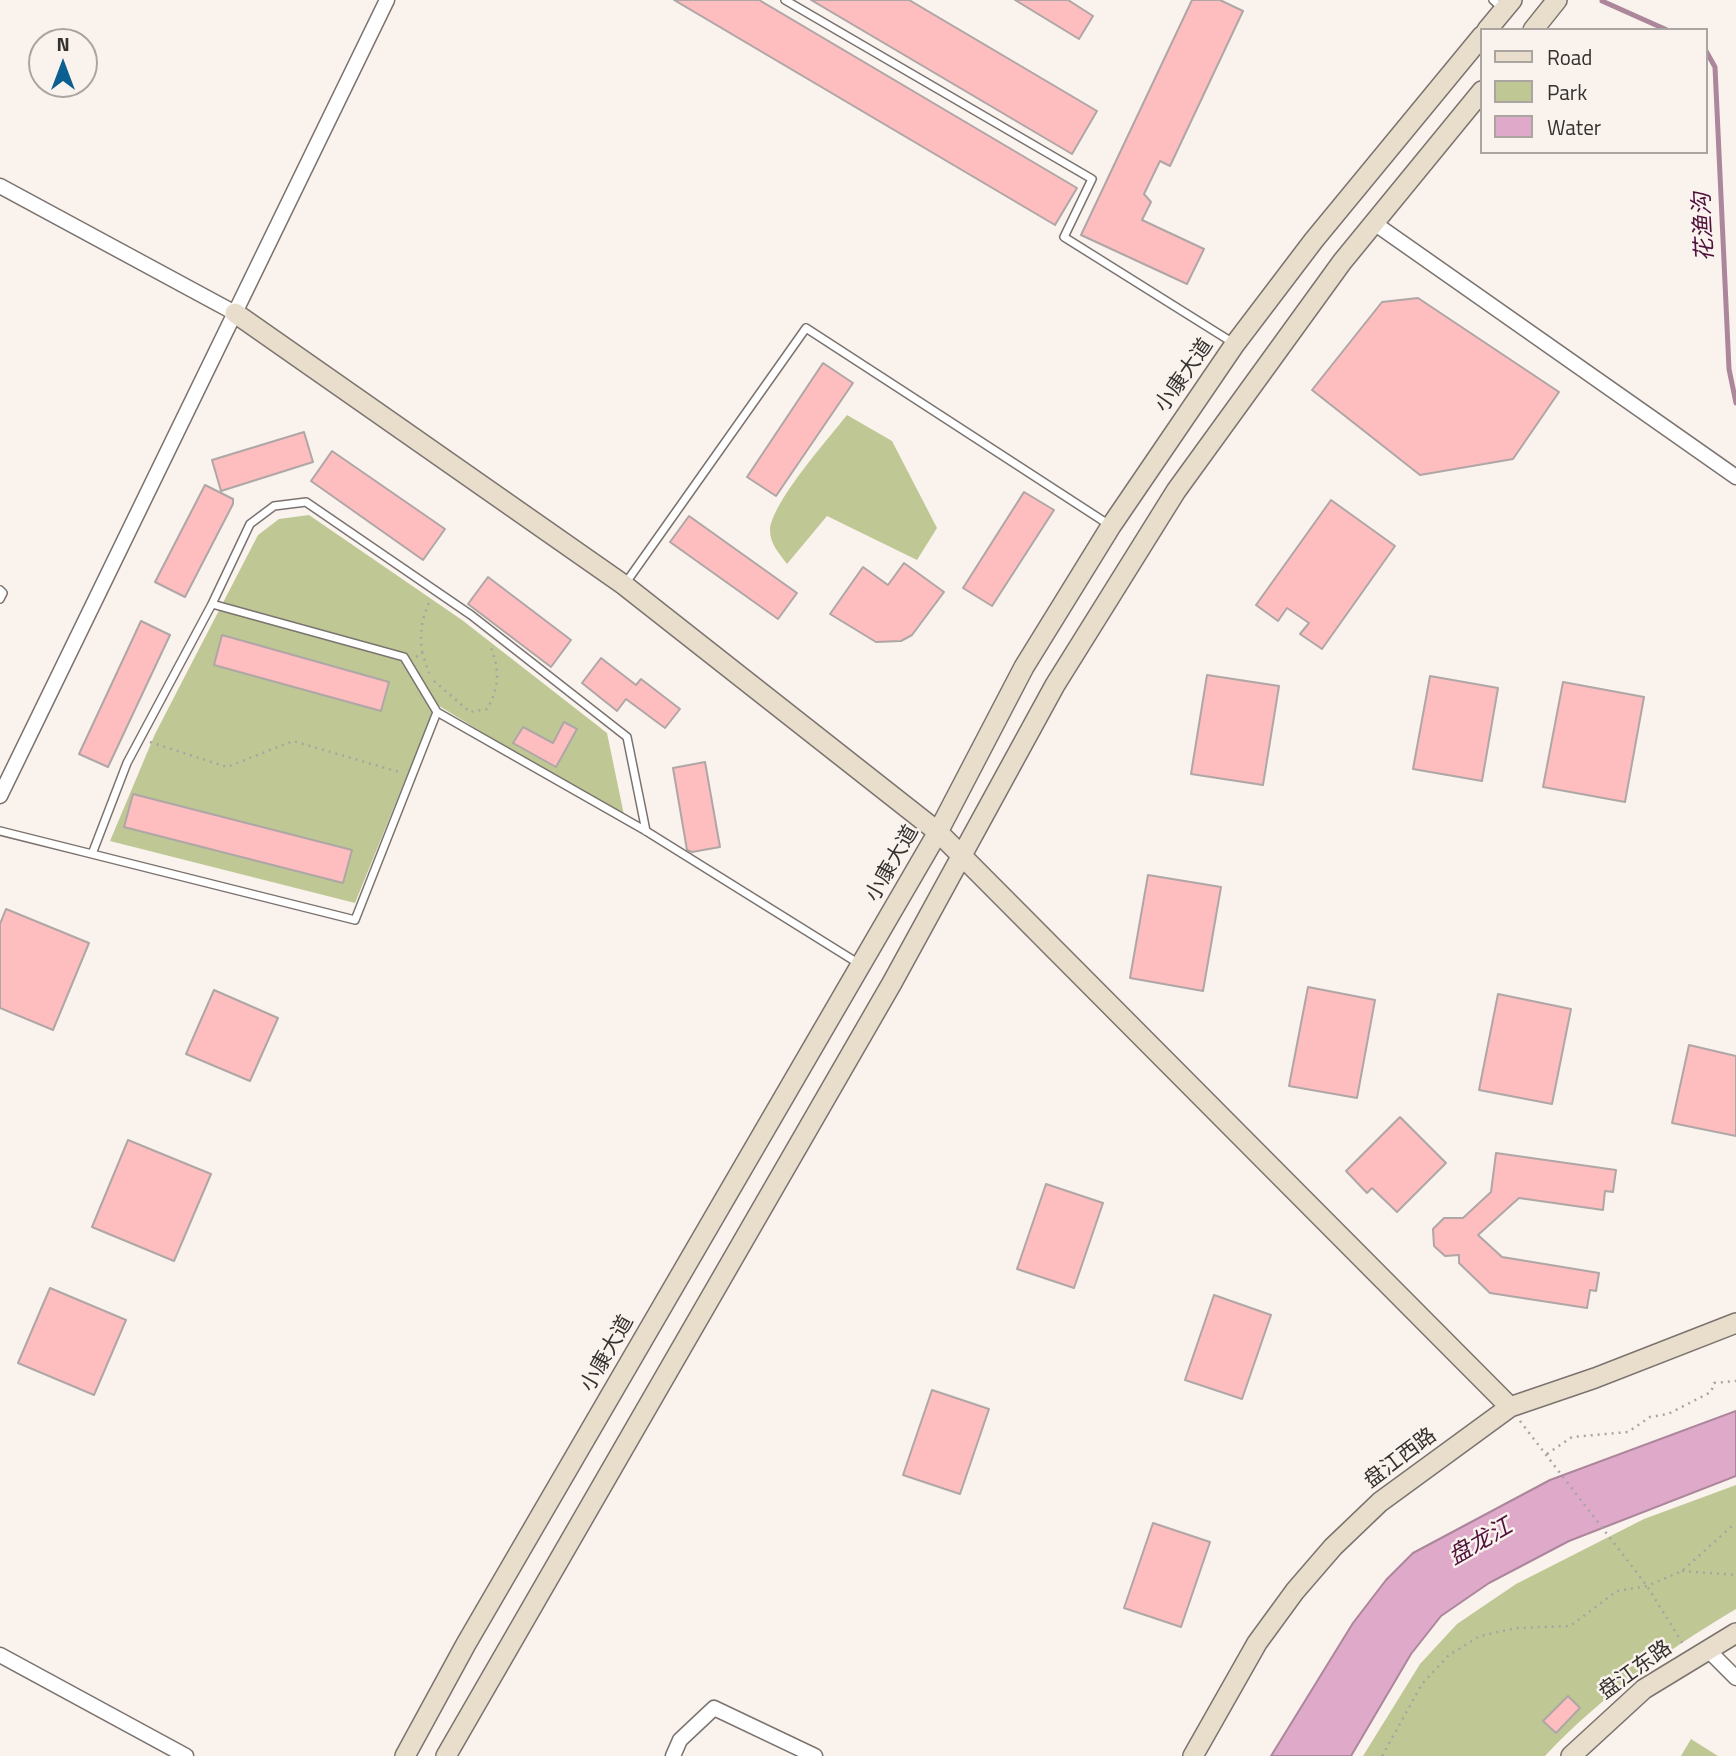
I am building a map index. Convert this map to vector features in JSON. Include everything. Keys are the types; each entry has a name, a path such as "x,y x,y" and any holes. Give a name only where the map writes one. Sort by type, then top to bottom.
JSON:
{"main road":[{"path":"1535,28 1557,0"},
{"path":"1488,28 1503,3"},
{"name":"小康大道","path":"405,1756 494,1597 938,832 1024,667 1111,526 1235,344 1314,240 1480,38"},
{"path":"446,1756 963,858 1055,685 1176,491 1266,362 1374,223 1480,93"},
{"path":"235,313 624,585 938,832 1510,1408"},
{"name":"盘江西路","path":"1193,1756 1257,1643 1295,1591 1333,1547 1380,1502 1510,1408 1736,1323"},
{"name":"盘江东路","path":"1571,1756 1644,1689 1736,1633"}],"street":[{"path":"0,796 387,0"},
{"path":"0,186 235,313"},
{"path":"1374,223 1736,477"},
{"path":"1707,1649 1736,1678"},
{"path":"0,1655 186,1756"},
{"path":"673,1756 680,1740 714,1708 815,1756"}],"lane":[{"path":"785,0 1092,179 1063,237 1235,344"},
{"path":"624,585 806,328 1111,526"},
{"path":"92,854 140,738 212,604 250,524 274,506 306,502 435,591 627,737 646,831"},
{"path":"0,590 3,593 0,599"},
{"path":"212,604 404,657 437,712 646,831 861,966"},
{"path":"0,831 355,920 437,712"}],"path":[{"path":"435,591 423,614 422,652 430,677 453,700 470,712 487,709 495,694 498,677 488,641"},
{"path":"408,663 422,652"},
{"path":"140,738 226,767 293,741 412,776"},
{"path":"1547,1454 1572,1437 1628,1432 1650,1417 1668,1414 1710,1392 1714,1383 1736,1381"},
{"path":"1510,1408 1647,1586 1685,1647 1707,1649"},
{"path":"1382,1756 1422,1684 1449,1655 1480,1636 1516,1628 1570,1626 1617,1591 1647,1586 1682,1571 1732,1526 1736,1527"},
{"path":"1682,1571 1736,1575"}],"green space":[{"path":"847,415 892,441 937,528 917,560 827,516 787,564 773,544 770,530 780,503"},
{"path":"309,515 462,620 607,733 625,820 436,704 355,903 110,841 155,734 258,535 279,519"},
{"path":"1736,1485 1736,1609 1685,1641 1611,1694 1545,1756 1363,1756 1420,1664 1457,1624 1516,1584 1644,1519"},
{"path":"1691,1739 1718,1756 1681,1756"}],"water":[{"name":"盘龙江","path":"1736,1411 1736,1476 1569,1541 1489,1583 1441,1616 1411,1654 1351,1756 1271,1756 1353,1623 1386,1580 1413,1553 1550,1480"}],"building":[{"path":"674,0 759,0 1077,188 1055,225"},
{"path":"811,0 909,0 1097,111 1072,154"},
{"path":"1015,0 1068,0 1093,16 1079,39"},
{"path":"1192,0 1220,0 1243,11 1170,166 1160,161 1144,194 1151,202 1142,220 1204,249 1187,284 1081,235"},
{"path":"1418,298 1559,392 1513,459 1420,475 1312,390 1382,302"},
{"path":"823,363 853,383 776,496 747,477"},
{"path":"304,432 313,462 221,491 212,460"},
{"path":"332,451 445,529 423,560 311,481"},
{"path":"205,485 233,499 233,504 185,597 155,582"},
{"path":"1024,492 1054,510 992,606 963,588"},
{"path":"1331,500 1395,546 1322,649 1300,634 1309,623 1287,608 1278,621 1256,605"},
{"path":"689,516 797,593 778,619 670,542"},
{"path":"904,563 944,592 912,635 901,641 876,642 830,614 863,567 888,585"},
{"path":"488,577 571,640 551,667 468,604"},
{"path":"141,621 170,635 108,767 79,754"},
{"path":"222,635 389,682 381,711 214,665"},
{"path":"601,658 636,685 641,679 680,709 665,728 626,699 617,711 582,683"},
{"path":"1207,675 1279,686 1263,785 1191,774"},
{"path":"1430,676 1498,688 1482,781 1413,769"},
{"path":"1563,682 1644,697 1625,802 1543,787"},
{"path":"564,722 577,729 556,767 513,743 523,727 553,743"},
{"path":"705,762 720,847 692,852 687,850 673,768"},
{"path":"133,794 352,850 343,883 124,827"},
{"path":"1148,875 1221,887 1203,991 1130,978"},
{"path":"6,909 89,943 53,1030 0,1008 0,924"},
{"path":"1308,987 1375,1000 1357,1098 1289,1086"},
{"path":"214,990 278,1018 250,1081 186,1054"},
{"path":"1498,994 1571,1009 1552,1104 1479,1090"},
{"path":"1689,1045 1736,1056 1736,1136 1672,1123"},
{"path":"1400,1117 1446,1163 1397,1212 1372,1188 1367,1193 1346,1171"},
{"path":"128,1140 211,1174 174,1261 92,1227"},
{"path":"1496,1153 1616,1170 1613,1192 1605,1191 1603,1210 1519,1198 1478,1235 1502,1257 1599,1273 1596,1291 1590,1290 1587,1308 1490,1293 1459,1263 1459,1255 1445,1256 1434,1246 1433,1229 1444,1218 1463,1218 1491,1192"},
{"path":"1046,1184 1103,1203 1074,1288 1017,1269"},
{"path":"50,1288 126,1320 94,1395 18,1363"},
{"path":"1214,1295 1271,1315 1242,1399 1185,1380"},
{"path":"932,1390 989,1409 960,1494 903,1475"},
{"path":"1153,1523 1210,1542 1181,1627 1124,1608"},
{"path":"1568,1696 1580,1708 1556,1733 1543,1721"}],"waterway":[{"name":"花渔沟","path":"1602,1 1663,28"},
{"name":"花渔沟","path":"1708,55 1715,67 1729,369 1736,403"}]}
